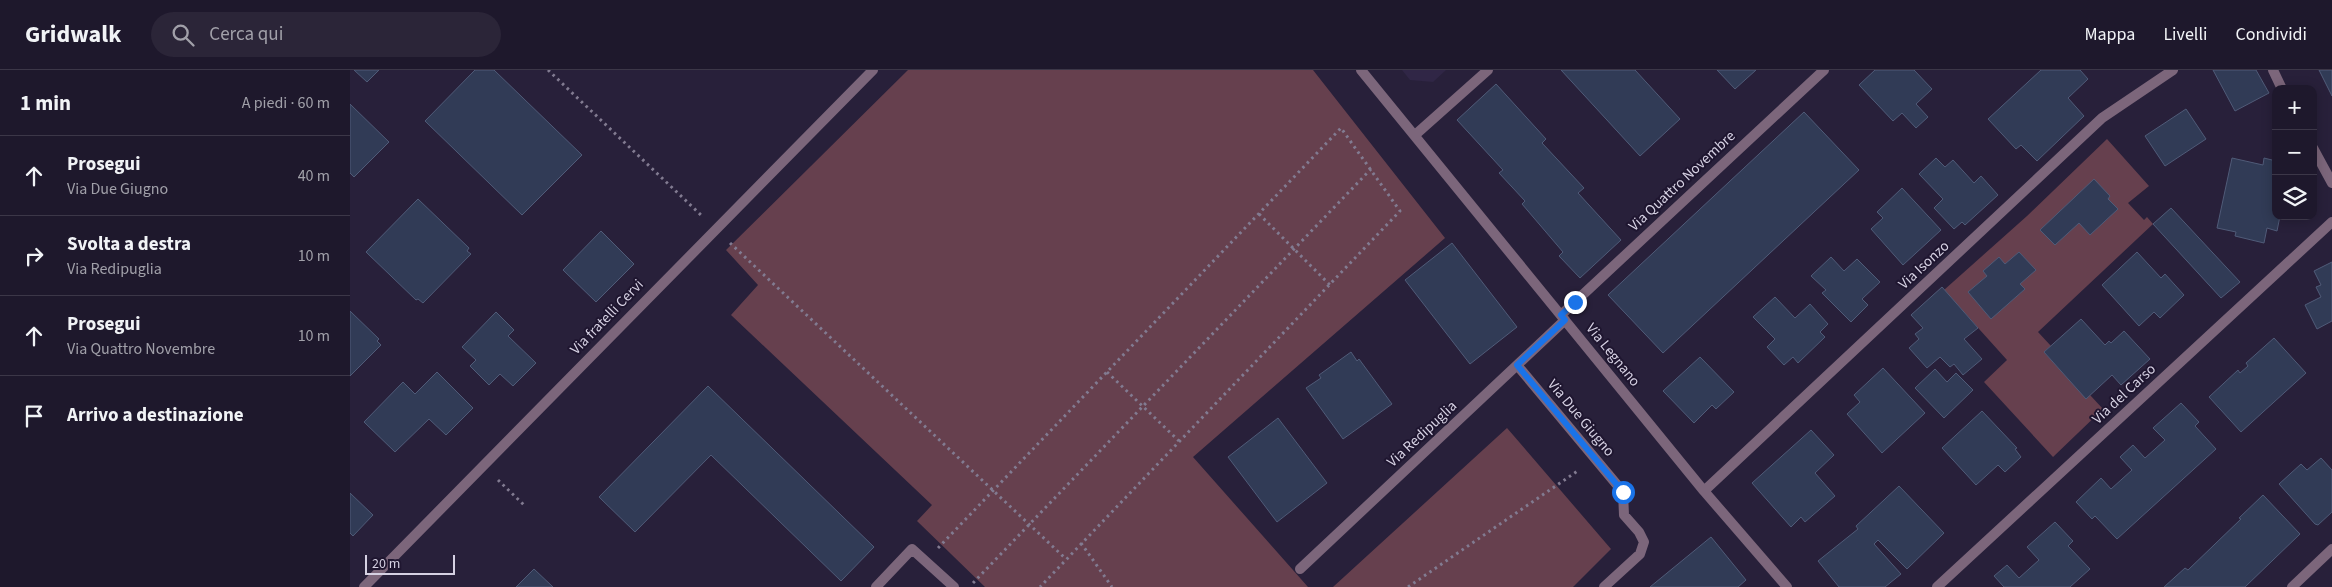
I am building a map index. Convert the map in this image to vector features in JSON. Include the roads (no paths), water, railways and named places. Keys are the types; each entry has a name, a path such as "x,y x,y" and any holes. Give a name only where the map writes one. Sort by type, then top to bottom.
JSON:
{"street":[{"name":"Via fratelli Cervi","path":"364,587 873,70"},
{"name":"Via Legnano","path":"1361,70 1704,491 1787,587"},
{"path":"1415,135 1488,70"},
{"name":"Via Quattro Novembre","path":"1563,317 1824,70"},
{"name":"Via Isonzo","path":"1704,491 2102,118 2173,70"},
{"path":"2272,70 2280,85"},
{"path":"2317,155 2332,183"},
{"name":"Via del Carso","path":"1937,587 2332,222"},
{"name":"Via Redipuglia","path":"1300,569 1517,365 1563,317"},
{"name":"Via Due Giugno","path":"1517,365 1623,492 1624,515 1639,532 1644,542 1640,554 1604,587"},
{"path":"876,587 912,549 954,587"},
{"path":"2292,587 2332,549"}]}
